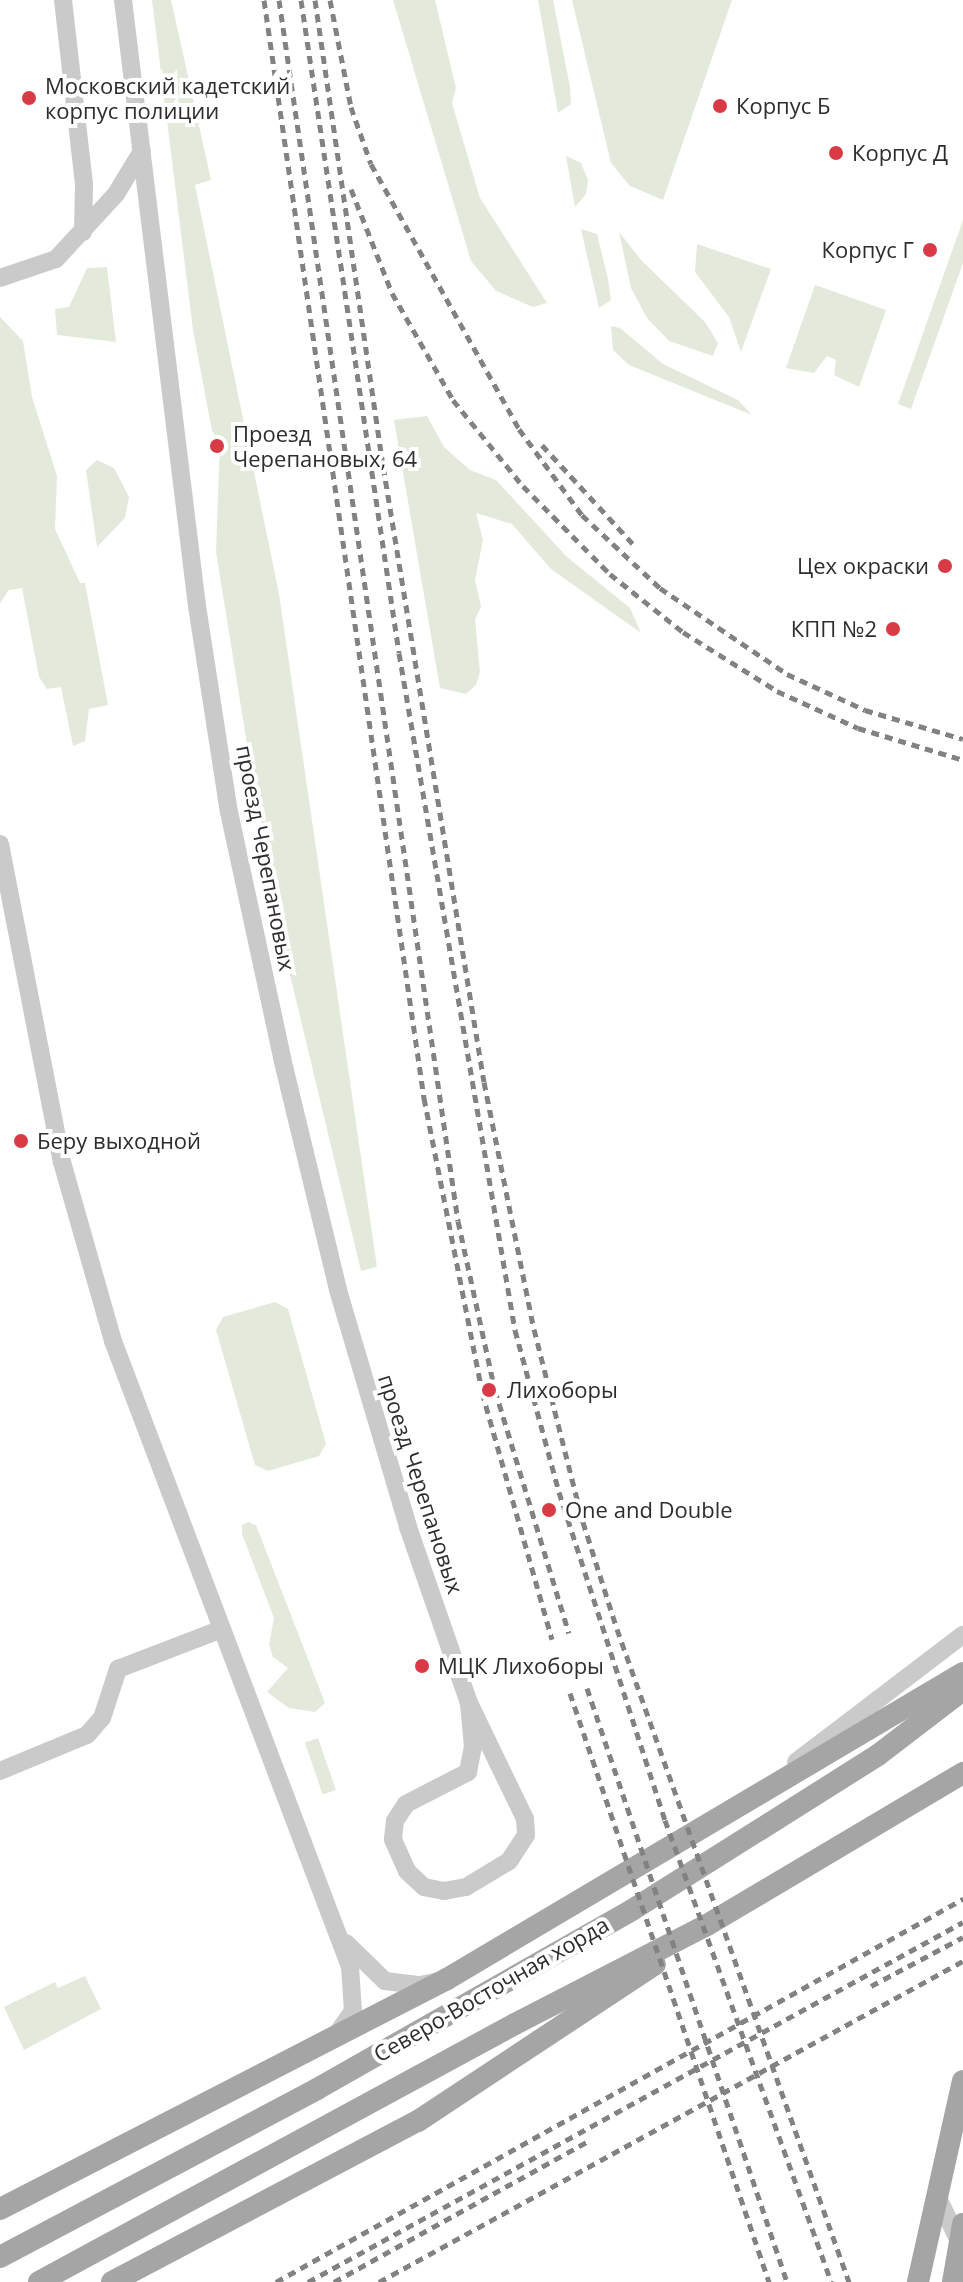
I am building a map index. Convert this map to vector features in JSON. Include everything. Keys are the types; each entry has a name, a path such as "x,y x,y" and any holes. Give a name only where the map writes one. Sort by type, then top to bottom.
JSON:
{"main road":[{"path":"0,2209 447,1979 963,1673"},
{"name":"Северо-Восточная хорда","path":"0,2257 317,2089 632,1910 866,1763 963,1690"},
{"name":"Северо-Восточная хорда","path":"39,2282 515,2024 707,1925 963,1773"},
{"path":"112,2282 418,2121 604,2002 707,1925"},
{"path":"918,2282 963,2081"},
{"path":"953,2282 963,2224"}],"street":[{"path":"63,0 84,185 83,232"},
{"name":"проезд Черепановых","path":"123,0 197,606 233,827 331,1262 404,1513 469,1703"},
{"path":"0,278 56,259 116,194 142,151"},
{"path":"0,844 7,929 62,1162 120,1361 340,1934 354,1997 348,2023 333,2038"},
{"path":"0,1771 87,1735 102,1718 118,1669 222,1629"},
{"path":"727,1813 963,1635"},
{"path":"469,1703 508,1780 526,1835 509,1861 466,1887 444,1891 424,1887 407,1871 393,1839 395,1821 406,1804 468,1772 473,1747 469,1703"},
{"path":"340,1934 359,1961 385,1981 420,1985 447,1979"},
{"path":"936,2194 963,2248"}],"green space":[{"path":"152,0 171,0 211,180 195,185 279,594 377,1267 361,1271 285,954 250,763 216,552 220,441 212,431 193,330"},
{"path":"393,0 435,0 456,88 452,103 480,198 547,303 533,307 496,291 471,261"},
{"path":"538,0 553,0 570,87 571,104 558,113"},
{"path":"572,0 732,0 663,200 630,186 611,163"},
{"path":"566,156 581,163 588,180 586,194 575,207"},
{"path":"963,220 963,263 911,409 898,404"},
{"path":"581,229 597,234 608,279 611,300 599,308"},
{"path":"619,232 641,260 705,322 718,343 713,356 669,341 647,318 631,288"},
{"path":"697,244 771,269 741,352 729,317 695,272"},
{"path":"107,267 116,342 57,335 55,309 69,307 87,268"},
{"path":"815,285 886,310 859,387 834,375 836,360 827,356 814,373 786,368"},
{"path":"0,317 23,341 32,397 57,476 55,529 80,583 85,583 108,705 89,709 85,741 73,746 61,687 47,689 39,677 22,588 9,590 0,603"},
{"path":"611,326 620,328 663,364 738,400 752,415 629,365 613,350"},
{"path":"427,416 444,447 470,470 496,480 567,557 630,608 641,633 551,569 512,524 476,513 483,540 475,580 481,607 475,619 480,672 476,685 466,694 440,688 394,420"},
{"path":"97,460 114,468 129,497 125,518 97,547 86,470"},
{"path":"275,1302 288,1309 326,1444 319,1456 268,1471 255,1465 216,1330 223,1317"},
{"path":"248,1522 256,1525 325,1703 315,1712 289,1708 267,1692 288,1668 273,1657 269,1644 274,1618 242,1534 242,1525"},
{"path":"318,1738 336,1790 323,1795 305,1743"},
{"path":"85,1976 101,2009 24,2050 4,2007 55,1982 58,1988"}],"railway":[{"path":"264,0 424,1098 482,1392 552,1639"},
{"path":"279,0 458,1221 495,1390 569,1633"},
{"path":"301,0 399,653 515,1330 559,1492 665,1820 831,2282"},
{"path":"315,0 381,453 484,1082 534,1329 583,1522 617,1629 849,2282"},
{"path":"330,0 351,107 371,164 519,429 582,515 660,588 787,674 865,710 963,739"},
{"path":"351,189 392,293 453,400 523,486 610,574 683,632 777,691 858,728 963,760"},
{"path":"542,445 635,546"},
{"path":"587,1688 787,2282"},
{"path":"570,1693 769,2282"},
{"path":"276,2282 963,1899"},
{"path":"308,2282 963,1922"},
{"path":"871,1986 963,1937"},
{"path":"379,2282 963,1961"},
{"path":"334,2282 587,2142"}],"place":[{"name":"Московский кадетский корпус полиции","path":"29,98"},
{"name":"Корпус Б","path":"720,106"},
{"name":"Корпус Д","path":"836,153"},
{"name":"Корпус Г","path":"930,250"},
{"name":"Проезд Черепановых, 64","path":"217,446"},
{"name":"Цех окраски","path":"945,566"},
{"name":"КПП №2","path":"893,629"},
{"name":"Беру выходной","path":"21,1141"},
{"name":"Лихоборы","path":"489,1390"},
{"name":"One and Double","path":"549,1510"},
{"name":"МЦК Лихоборы","path":"422,1666"}]}
